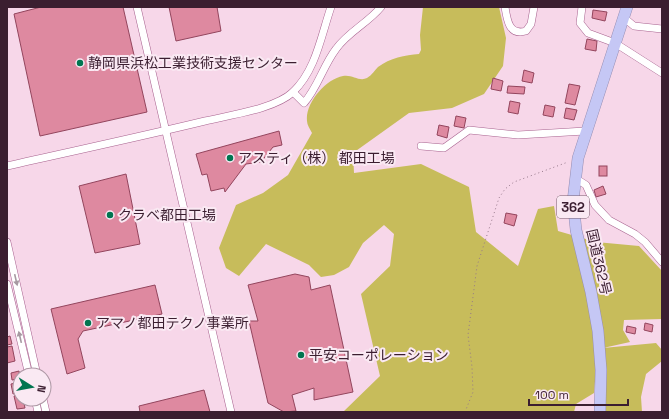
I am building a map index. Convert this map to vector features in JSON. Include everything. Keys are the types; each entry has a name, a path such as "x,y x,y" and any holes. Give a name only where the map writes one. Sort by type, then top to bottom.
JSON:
{"highway":[{"name":"国道362号","path":"600,412 601,370 598,331 591,292 576,230 572,201 578,158 625,12"}],"street":[{"path":"137,7 231,412"},
{"path":"7,166 166,131 274,104 293,92 304,79 312,66 331,7"},
{"path":"293,92 304,103 310,96 335,50 348,35 366,22 381,7"},
{"path":"505,7 509,26 514,30 521,32 526,31 531,24 534,7"},
{"path":"582,7 580,24 582,28 588,33 615,43 662,74"},
{"path":"625,12 634,26 662,29"},
{"path":"421,146 444,148 469,130 518,135 586,131"},
{"path":"575,178 586,186 595,205 609,220 635,234 662,262"},
{"path":"7,242 35,367"},
{"path":"7,284 27,367"}],"path":[{"path":"465,412 473,392 468,334 477,266 499,198 514,182 578,158"}],"shaded area":[{"path":"423,7 499,7 506,38 503,66 484,94 452,108 409,113 353,153 354,173 421,164 469,187 476,232 518,266 538,209 554,206 558,231 596,242 639,246 662,271 662,319 624,320 623,330 630,342 603,348 656,343 662,350 662,361 646,374 641,397 642,412 603,412 596,369 594,393 576,404 574,412 343,412 380,376 361,294 390,266 394,234 384,225 363,243 349,267 334,275 321,277 309,265 266,244 239,276 226,268 219,248 236,205 263,193 288,175 312,133 307,121 307,114 309,107 318,93 336,78 349,76 364,79 388,61 403,56 419,54 421,50 420,35"}],"building":[{"name":"静岡県浜松工業技術支援センター","path":"41,7 123,7 147,112 40,136 14,14"},
{"path":"169,7 217,7 221,31 176,41"},
{"path":"593,10 607,12 605,21 592,18"},
{"path":"587,39 597,41 596,51 585,49"},
{"path":"524,70 534,73 532,83 522,81"},
{"path":"493,78 503,81 501,91 491,89"},
{"path":"569,84 580,86 575,105 565,103"},
{"path":"508,86 525,87 524,94 507,93"},
{"path":"510,101 520,103 518,114 508,112"},
{"path":"545,105 555,107 553,117 543,115"},
{"path":"566,108 577,110 574,120 564,118"},
{"path":"456,116 466,118 464,128 454,126"},
{"path":"439,125 449,127 447,138 437,135"},
{"name":"アスティ（株） 都田工場","path":"279,131 282,145 273,147 261,162 246,164 225,192 224,188 211,191 207,174 202,175 196,154"},
{"path":"599,166 607,166 607,176 599,176"},
{"name":"クラベ都田工場","path":"126,174 140,244 95,253 79,186"},
{"path":"603,186 606,194 596,197 594,190"},
{"path":"506,213 517,215 514,226 504,223"},
{"name":"平安コーポレーション","path":"295,274 309,277 311,290 330,285 353,392 314,400 314,388 292,395 296,411 284,412 268,403 249,321 258,321 248,285"},
{"name":"アマノ都田テクノ事業所","path":"155,285 162,314 83,331 78,339 85,368 67,374 51,309"},
{"path":"645,323 653,325 652,332 644,330"},
{"path":"627,326 636,328 635,334 626,332"},
{"path":"10,336 12,344 7,345 7,337"},
{"path":"12,346 15,361 7,363 7,347"},
{"path":"204,390 210,412 140,412 139,406"},
{"path":"17,407 25,408 17,409"}],"place":[{"name":"静岡県浜松工業技術支援センター","path":"80,63"},
{"name":"アスティ（株） 都田工場","path":"230,158"},
{"name":"クラベ都田工場","path":"110,215"},
{"name":"アマノ都田テクノ事業所","path":"88,323"},
{"name":"平安コーポレーション","path":"301,355"}]}
